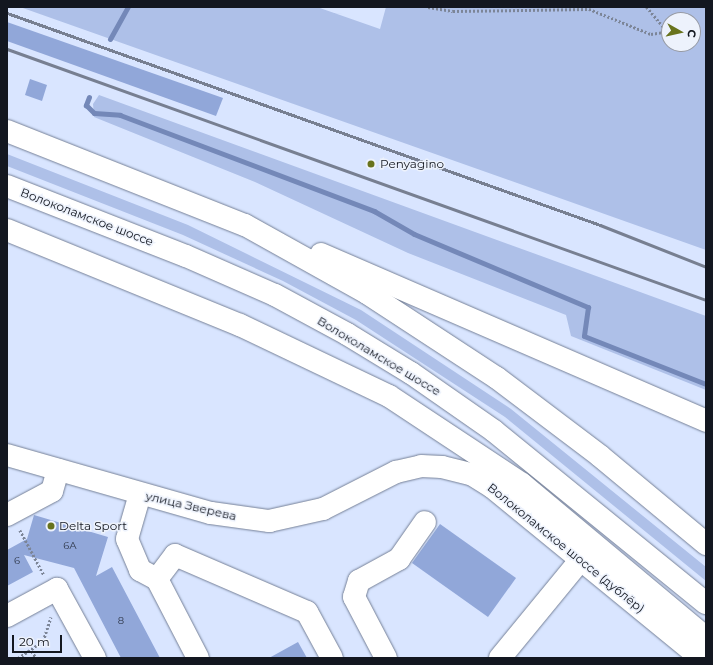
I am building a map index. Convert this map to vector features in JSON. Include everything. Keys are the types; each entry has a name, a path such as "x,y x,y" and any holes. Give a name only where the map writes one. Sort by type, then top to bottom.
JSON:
{"main road":[{"path":"7,131 368,272 706,421"},
{"name":"Волоколамское шоссе","path":"7,186 275,295 405,369 494,431 706,603"},
{"path":"7,190 37,197"},
{"path":"245,225 367,293 440,339 600,456 706,544"},
{"path":"7,230 253,331 389,396 522,484 706,638"},
{"name":"улица Зверева","path":"7,455 211,513 285,520 323,509 373,482"},
{"name":"Волоколамское шоссе (дублёр)","path":"373,482 421,466 442,467 471,474 492,487 582,558 702,658"},
{"path":"7,515 52,491 58,470"},
{"path":"140,494 127,539 140,570 157,579 198,658"},
{"path":"386,658 354,598 355,592 359,581 400,559 425,522"},
{"path":"157,579 176,555 307,612 332,658"},
{"path":"500,658 582,558"},
{"path":"7,616 57,589 95,658"}],"path":[{"path":"428,7 453,11 589,9 594,7"},
{"path":"589,9 651,34 663,32 663,27 646,7"},
{"path":"32,651 36,658"}],"shaded area":[{"path":"20,7 317,7 380,29 386,7 706,7 706,250"},
{"path":"99,95 706,316 706,390 571,336 566,315 408,253 255,182 94,117 93,104"},
{"path":"7,154 188,225 361,310 511,409 706,567 706,581 505,417 356,320 283,281 183,235 7,166"}],"building":[{"path":"7,22 223,98 216,116 7,41"},
{"path":"30,79 47,85 42,101 25,95"},
{"path":"34,515 108,537 96,576 112,567 160,658 121,658 74,568 24,555 33,572 7,586 7,550 27,539"},
{"path":"440,524 516,578 488,617 412,563"},
{"path":"298,642 307,658 269,658"}],"waterway":[{"path":"110,39 128,7"},
{"path":"89,97 86,105 94,113 120,115 374,211 414,234 588,307 584,336 706,384"}],"railway":[{"path":"7,13 600,225 706,267"},
{"path":"7,49 706,300"}],"place":[{"name":"Penyagino","path":"371,164"},
{"name":"Delta Sport","path":"51,526"}]}
